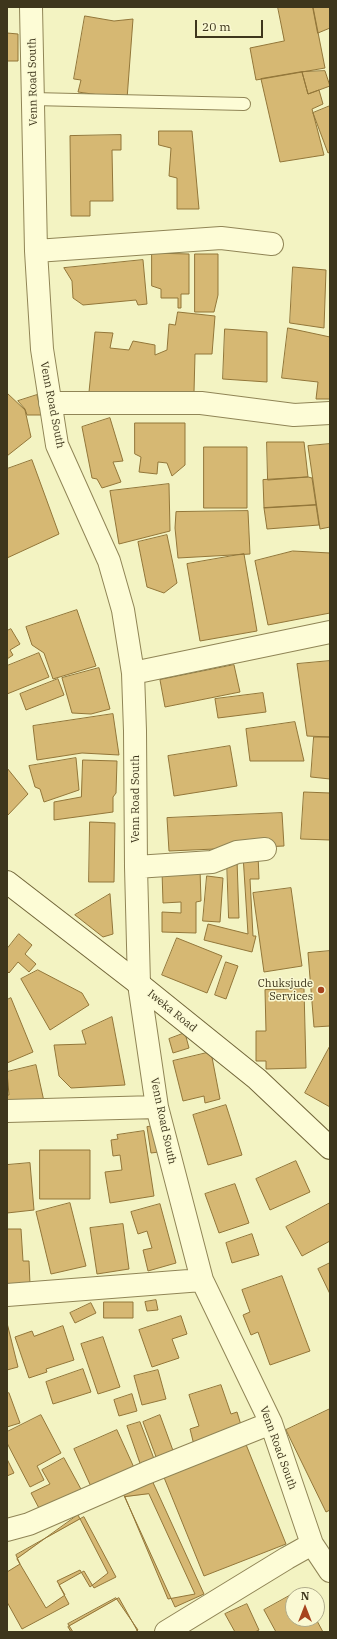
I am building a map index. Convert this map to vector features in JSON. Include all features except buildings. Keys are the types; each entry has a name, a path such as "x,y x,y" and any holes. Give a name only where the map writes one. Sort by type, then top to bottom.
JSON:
{"street":[{"name":"Venn Road South","path":"31,7 36,251 42,349 57,445 109,560 123,610 133,673 136,867 140,984 157,1107 202,1280 271,1423 312,1544 330,1572"},
{"path":"36,251 222,238 272,244"},
{"path":"50,403 201,403 294,415 330,413"},
{"path":"133,673 330,632"},
{"path":"136,867 212,862 237,852 265,849"},
{"name":"Iweka Road","path":"7,882 140,984 257,1079 328,1142"},
{"path":"7,1111 157,1107"},
{"path":"7,1295 202,1280"},
{"path":"7,1530 29,1524 146,1473 271,1423"},
{"path":"166,1632 312,1544"}],"lane":[{"path":"33,99 244,104"}],"place":[{"name":"Chuksjude Services","path":"321,990"}]}
